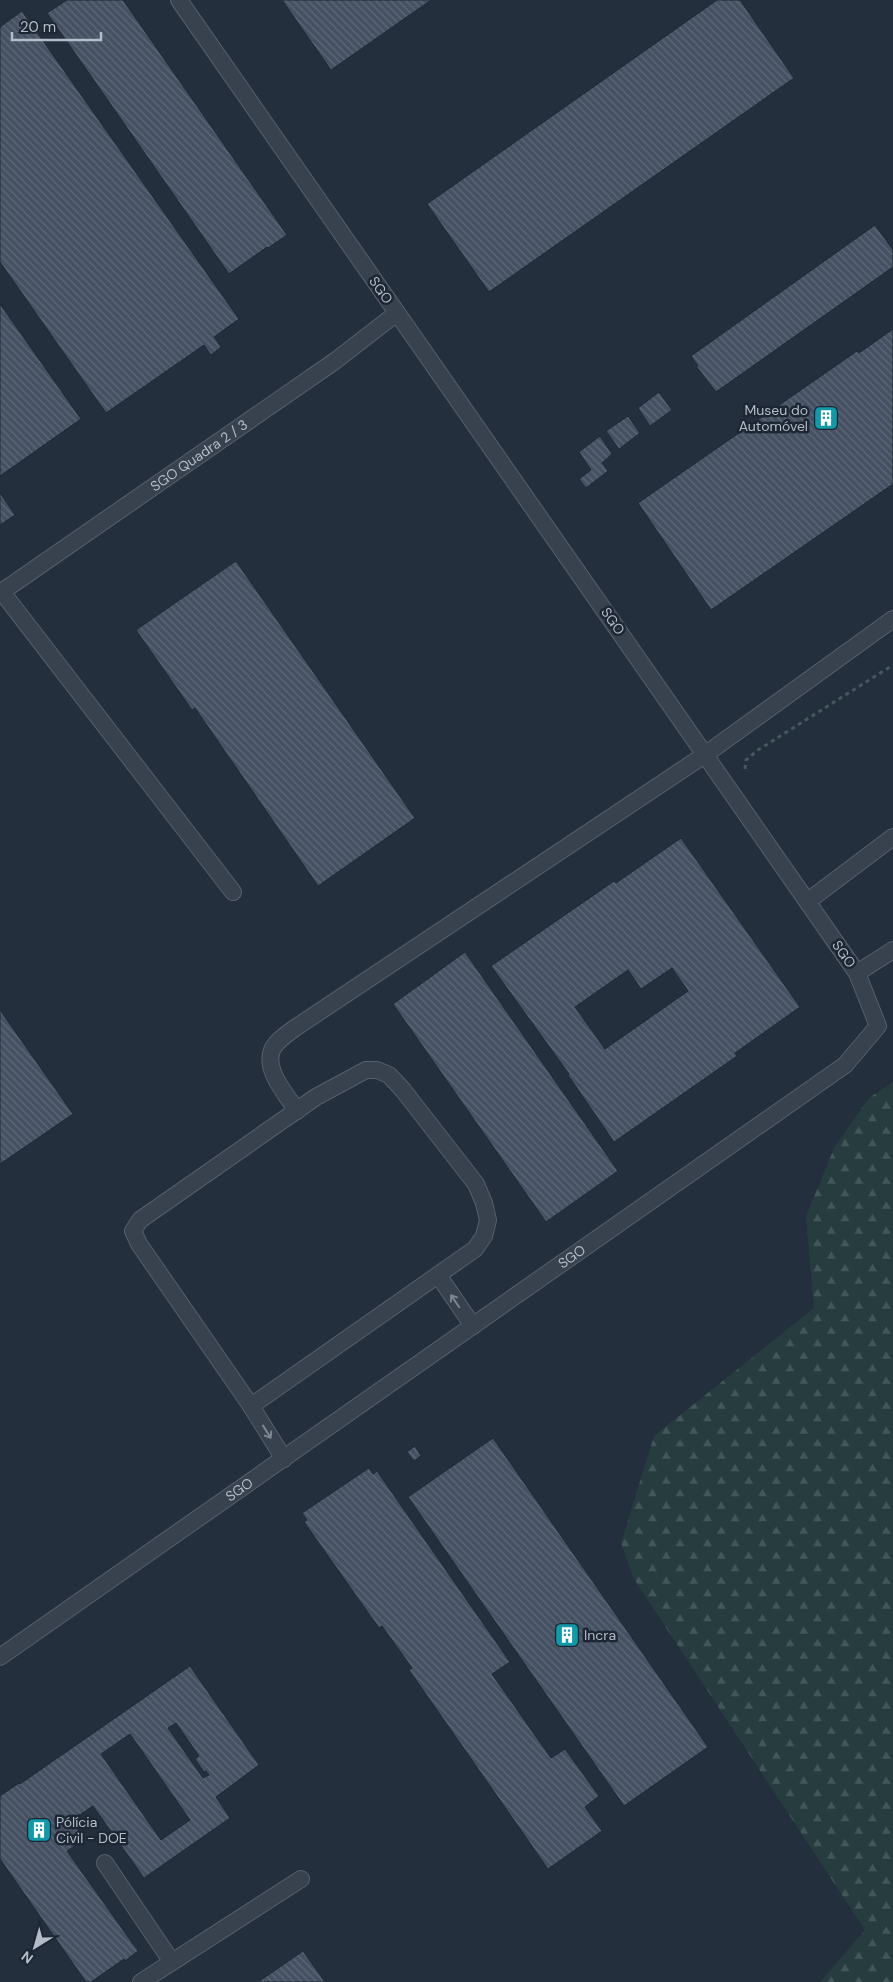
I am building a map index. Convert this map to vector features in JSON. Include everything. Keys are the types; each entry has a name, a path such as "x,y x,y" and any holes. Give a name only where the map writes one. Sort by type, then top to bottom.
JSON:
{"lane":[{"name":"SGO","path":"0,1658 845,1065 878,1026 857,973 808,901 179,0"},
{"name":"SGO Quadra 2 / 3","path":"1,593 335,361 397,313"},
{"path":"1,593 233,892"},
{"path":"297,1111 271,1070 270,1060 273,1049 282,1038 706,754 893,619"},
{"path":"808,901 893,837"},
{"path":"857,973 893,950"},
{"path":"250,1406 438,1276 475,1249 484,1236 488,1220 484,1203 476,1184 403,1090 389,1075 377,1070 366,1070 316,1097 140,1220 133,1231 139,1244 284,1459"},
{"path":"438,1276 472,1326"},
{"path":"105,1863 172,1962"},
{"path":"141,1982 301,1879"}],"path":[{"path":"744,772 746,760 758,750 893,665"}],"green space":[{"path":"893,1082 893,1982 820,1982 865,1930 634,1579 621,1543 654,1436 814,1308 806,1216 835,1146 869,1098"}],"building":[{"path":"67,0 123,0 287,235 229,274 47,13"},
{"path":"282,0 431,0 331,70"},
{"path":"717,0 740,0 794,78 489,292 427,204"},
{"path":"22,11 239,319 214,337 221,347 211,355 204,345 106,413 0,262 0,27"},
{"path":"875,225 893,250 893,267 716,392 696,366 698,366 691,356"},
{"path":"0,304 81,419 0,476"},
{"name":"Museu do Automóvel","path":"893,329 893,484 711,610 638,503 857,351 859,353"},
{"path":"659,392 672,410 650,426 638,408"},
{"path":"628,416 640,433 619,449 606,431"},
{"path":"600,436 612,454 602,463 608,471 586,488 579,479 591,470 579,452"},
{"path":"0,493 15,515 0,525"},
{"path":"236,561 415,818 318,886 195,708 192,710 136,630"},
{"path":"681,838 800,1007 735,1053 737,1056 614,1142 569,1074 491,966 614,881 616,883","holes":["672,968 688,991 605,1049 575,1007 628,970 641,989"]},
{"path":"465,952 618,1171 546,1222 393,1004"},
{"path":"0,1010 73,1114 0,1164"},
{"name":"Incra","path":"493,1438 708,1747 624,1806 408,1497"},
{"path":"415,1446 421,1456 414,1461 407,1452"},
{"path":"369,1468 373,1474 377,1471 510,1662 492,1674 551,1758 565,1749 599,1796 585,1807 602,1831 548,1869 409,1670 412,1668 382,1626 379,1628 304,1522 307,1520 302,1513"},
{"name":"Pólícia Civil - DOE","path":"190,1666 259,1765 216,1797 230,1818 144,1878 93,1806 72,1820 85,1839 67,1851 138,1951 91,1982 86,1982 0,1859 0,1796","holes":["176,1723 199,1756 195,1759 204,1772 206,1771 209,1775 203,1778 168,1728","130,1734 190,1820 161,1840 101,1754"]},
{"path":"303,1951 325,1982 258,1982 277,1969"}],"place":[{"name":"Museu do Automóvel","path":"826,418"},
{"name":"Incra","path":"567,1635"},
{"name":"Pólícia Civil - DOE","path":"39,1830"}]}
